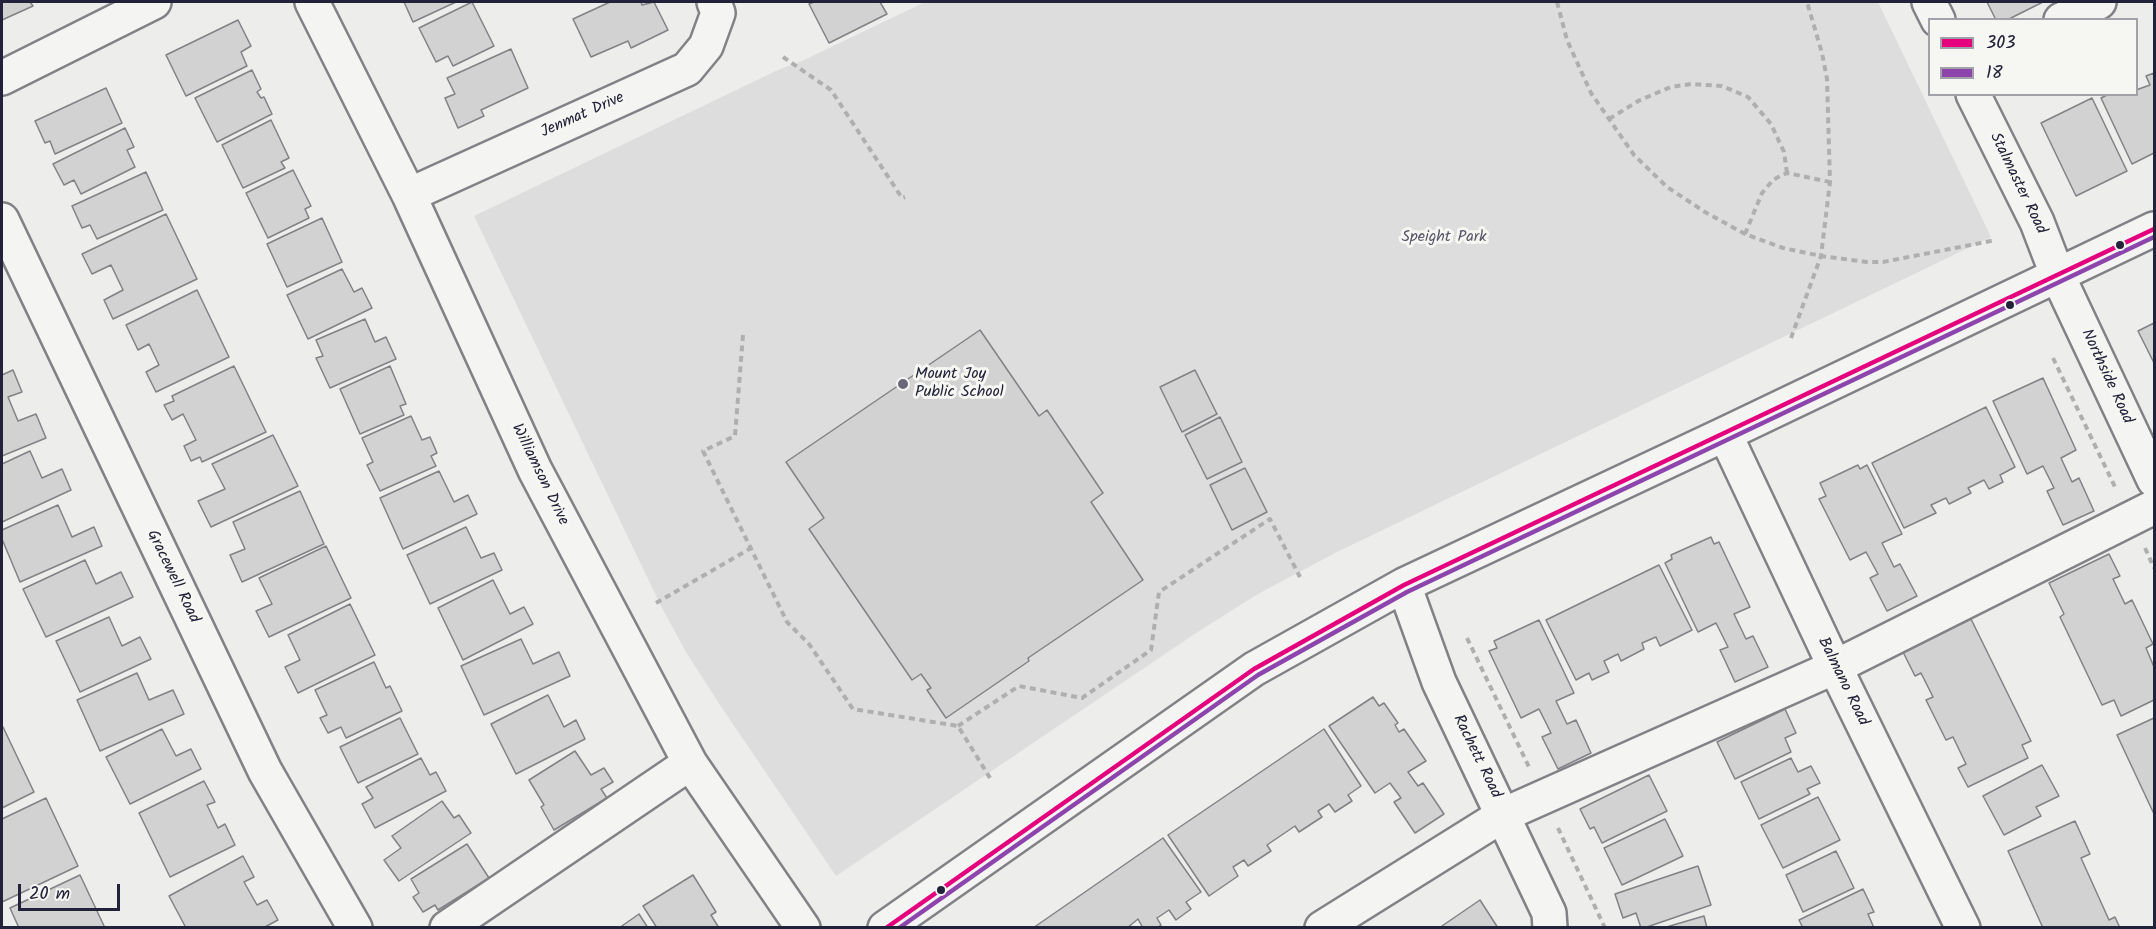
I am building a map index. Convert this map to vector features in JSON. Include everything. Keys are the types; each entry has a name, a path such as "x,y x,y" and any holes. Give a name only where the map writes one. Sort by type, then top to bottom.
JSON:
{"street":[{"path":"2,78 154,2"},
{"name":"Williamson Drive","path":"312,2 409,195 535,470 690,763 803,927"},
{"name":"Jenmat Drive","path":"409,195 687,69 706,46 718,13 714,2"},
{"path":"1929,2 1937,18"},
{"path":"2065,18 2099,2"},
{"name":"Stalmaster Road","path":"1974,96 2037,222 2057,274"},
{"name":"Gracewell Road","path":"2,220 265,771 356,927"},
{"path":"885,927 1254,669 1404,585 2154,229"},
{"name":"Northside Road","path":"2057,274 2154,480"},
{"name":"Balmano Road","path":"1725,434 1834,667 1963,927"},
{"path":"1322,927 1503,815 1834,667 2143,513"},
{"name":"Rachett Road","path":"1404,585 1439,682 1549,913 1550,927"},
{"path":"447,927 690,763"}],"path":[{"path":"1557,2 1564,31 1591,93 1634,155 1667,187 1705,212 1745,234 1783,248 1867,262 1883,262 1996,240"},
{"path":"1791,338 1821,256 1830,182 1827,79 1807,2"},
{"path":"783,57 831,90 902,198 905,197"},
{"path":"1609,119 1640,100 1671,87 1691,84 1722,86 1748,97 1771,124 1784,152 1787,173"},
{"path":"1745,234 1762,193 1773,180 1787,173 1830,182"},
{"path":"743,335 735,436 703,452 787,622 809,644 853,709 958,726 1019,686 1082,698 1151,651 1159,592 1270,519 1300,577"},
{"path":"2053,358 2143,513 2154,568"},
{"path":"656,603 751,548"},
{"path":"958,726 990,778"}],"shaded area":[{"path":"925,2 1878,2 1991,237 1337,552 1258,594 1199,631 836,876 686,652 661,606 474,216"}],"building":[{"path":"2,2 30,2 33,6 2,20"},
{"path":"404,2 456,2 413,22"},
{"path":"472,2 494,46 453,66 448,56 436,62 419,28"},
{"path":"610,2 641,2 642,5 654,2 668,30 631,48 628,41 591,57 573,19"},
{"path":"814,2 880,2 887,14 829,43 809,4"},
{"path":"1987,2 2043,2 2011,18 1995,18"},
{"path":"238,20 251,46 241,52 247,66 186,96 166,55"},
{"path":"511,49 528,88 481,110 484,116 458,128 445,98 455,94 447,78"},
{"path":"252,70 261,89 257,92 261,98 264,97 272,114 217,142 195,98"},
{"path":"2154,73 2154,153 2132,164 2101,98 2138,96 2138,89 2150,85 2146,76"},
{"path":"106,88 122,123 55,154 50,141 45,143 35,121"},
{"path":"2092,98 2127,171 2076,196 2041,123"},
{"path":"271,120 289,158 281,162 285,168 243,188 222,145"},
{"path":"125,128 134,147 127,150 135,167 81,194 74,180 64,185 53,164"},
{"path":"293,170 311,206 305,209 309,218 268,238 246,193"},
{"path":"146,172 163,210 97,239 90,225 82,228 72,206"},
{"path":"166,214 197,279 113,319 104,300 123,290 111,265 92,274 82,254"},
{"path":"322,218 342,262 287,287 267,244"},
{"path":"342,269 354,292 362,288 372,308 308,339 287,295"},
{"path":"197,290 229,357 156,392 146,372 159,365 149,344 138,350 126,325"},
{"path":"365,319 375,342 386,337 396,359 330,388 316,358 323,356 316,340"},
{"path":"2154,323 2154,363 2138,331"},
{"path":"980,330 1039,416 1047,410 1103,493 1091,502 1143,580 1028,658 1029,661 946,718 927,690 931,688 921,674 912,680 809,529 824,518 786,462"},
{"path":"234,366 266,432 202,462 200,457 191,461 184,446 196,440 183,414 172,420 164,405 174,401 172,396"},
{"path":"390,366 406,404 400,406 404,415 360,434 340,389"},
{"path":"13,370 22,392 8,397 18,421 36,414 46,438 2,456 2,375"},
{"path":"1195,370 1217,414 1182,432 1160,387"},
{"path":"2043,378 2076,450 2061,458 2072,482 2079,478 2094,511 2063,525 2047,491 2054,488 2043,466 2027,474 1993,401"},
{"path":"1986,407 2015,467 2000,475 2003,482 1989,489 1984,480 1968,488 1971,493 1949,504 1946,498 1931,505 1936,513 1904,528 1872,463"},
{"path":"411,416 422,440 430,437 437,453 431,456 436,466 380,491 367,465 373,462 362,438"},
{"path":"1220,417 1242,462 1207,479 1185,435"},
{"path":"273,435 298,486 211,527 198,501 225,489 212,464"},
{"path":"30,451 42,478 62,469 71,490 2,522 2,464"},
{"path":"1858,465 1860,469 1867,465 1902,534 1882,543 1894,567 1900,564 1917,596 1887,611 1870,578 1878,574 1866,552 1850,560 1819,499 1826,496 1820,483"},
{"path":"1245,468 1267,512 1232,530 1210,485"},
{"path":"439,471 454,502 468,495 477,514 403,549 380,498"},
{"path":"300,491 324,544 242,582 230,555 245,549 233,522"},
{"path":"58,505 72,537 94,527 102,546 20,582 2,539 2,530"},
{"path":"466,527 481,558 494,553 502,570 430,604 407,555"},
{"path":"1711,537 1714,544 1719,542 1750,607 1734,614 1746,639 1753,636 1768,667 1735,682 1720,650 1728,647 1716,623 1698,632 1665,563 1672,559 1671,555"},
{"path":"326,546 351,598 269,637 256,611 272,604 259,578"},
{"path":"2109,554 2120,576 2113,579 2125,604 2132,600 2153,644 2146,648 2154,667 2154,700 2121,716 2114,700 2102,705 2060,617 2064,614 2049,583"},
{"path":"85,560 96,584 121,572 133,597 46,637 23,589"},
{"path":"1659,565 1692,630 1660,646 1656,637 1642,643 1644,649 1621,661 1618,654 1604,661 1609,672 1592,680 1589,673 1576,680 1546,620"},
{"path":"493,580 510,614 524,607 533,624 463,660 438,608"},
{"path":"350,604 375,655 298,693 285,667 300,660 288,635"},
{"path":"109,617 122,646 140,637 151,659 80,692 56,641"},
{"path":"1971,619 2031,741 2022,745 2028,758 1968,787 1958,768 1966,764 1953,737 1946,740 1926,700 1933,697 1921,673 1915,676 1903,652"},
{"path":"1539,620 1574,693 1556,701 1567,724 1576,720 1591,753 1558,769 1542,737 1551,733 1539,709 1521,718 1489,651 1497,648 1494,641"},
{"path":"521,639 533,664 559,652 570,676 484,715 461,666"},
{"path":"374,662 386,688 390,686 402,711 346,738 341,727 328,733 320,718 327,715 315,690"},
{"path":"137,673 149,700 173,690 184,714 100,751 77,700"},
{"path":"548,695 564,727 576,720 585,739 516,774 491,724"},
{"path":"1373,697 1379,706 1384,703 1398,723 1395,725 1399,732 1404,729 1426,761 1408,772 1418,786 1423,783 1444,814 1415,833 1394,802 1401,798 1390,783 1375,793 1329,726"},
{"path":"1785,709 1796,733 1785,738 1791,752 1735,779 1717,742"},
{"path":"400,718 418,754 358,783 340,747"},
{"path":"2154,718 2154,814 2117,735"},
{"path":"2,728 34,792 2,808"},
{"path":"162,729 176,756 191,749 201,769 130,804 106,757"},
{"path":"1324,729 1361,786 1348,795 1352,801 1335,812 1329,804 1318,811 1322,817 1299,832 1295,826 1267,845 1271,851 1248,866 1244,860 1233,867 1238,876 1209,896 1168,835"},
{"path":"575,751 591,775 604,768 613,782 601,789 607,798 554,830 541,807 544,805 529,780"},
{"path":"421,758 430,775 436,772 446,791 375,828 362,804 373,798 366,787"},
{"path":"1791,758 1798,772 1811,766 1820,783 1807,789 1810,794 1759,819 1741,782"},
{"path":"2042,765 2059,796 2036,807 2041,816 2004,835 1983,796"},
{"path":"1649,775 1667,811 1602,843 1594,827 1590,829 1580,809"},
{"path":"204,781 215,802 207,805 218,828 225,824 235,845 170,877 139,813"},
{"path":"1818,797 1840,840 1783,868 1761,825"},
{"path":"46,798 78,866 2,902 2,819"},
{"path":"442,801 454,818 459,815 471,833 399,881 384,860 401,848 392,836"},
{"path":"1665,819 1683,856 1622,885 1604,848"},
{"path":"2075,821 2090,854 2081,858 2109,920 2115,917 2120,928 2043,928 2008,851"},
{"path":"1163,838 1201,892 1186,902 1191,909 1176,920 1169,910 1157,918 1161,925 1157,928 1143,928 1138,919 1127,928 1033,928"},
{"path":"467,844 489,878 438,910 435,905 423,912 413,897 419,893 411,879"},
{"path":"1836,851 1854,888 1803,912 1786,875"},
{"path":"243,856 254,877 244,882 257,905 267,900 278,920 263,928 186,928 169,896"},
{"path":"1698,866 1711,905 1644,928 1641,928 1636,913 1623,918 1615,894"},
{"path":"80,875 105,928 19,928 10,908"},
{"path":"693,875 716,912 711,915 719,928 657,928 643,906"},
{"path":"1863,889 1874,912 1868,914 1874,928 1803,928 1799,920"},
{"path":"1480,900 1498,928 1439,928"},
{"path":"639,914 648,928 619,928"},
{"path":"1704,916 1707,928 1663,928"}],"transit line":[{"name":"303","path":"886,928 1254,669 1404,585 2154,229"},
{"name":"18","path":"899,928 1258,675 1407,592 2154,237"}],"place":[{"name":"Mount Joy Public School","path":"903,384"}],"park label":[{"name":"Speight Park","path":"1444,238"}]}
